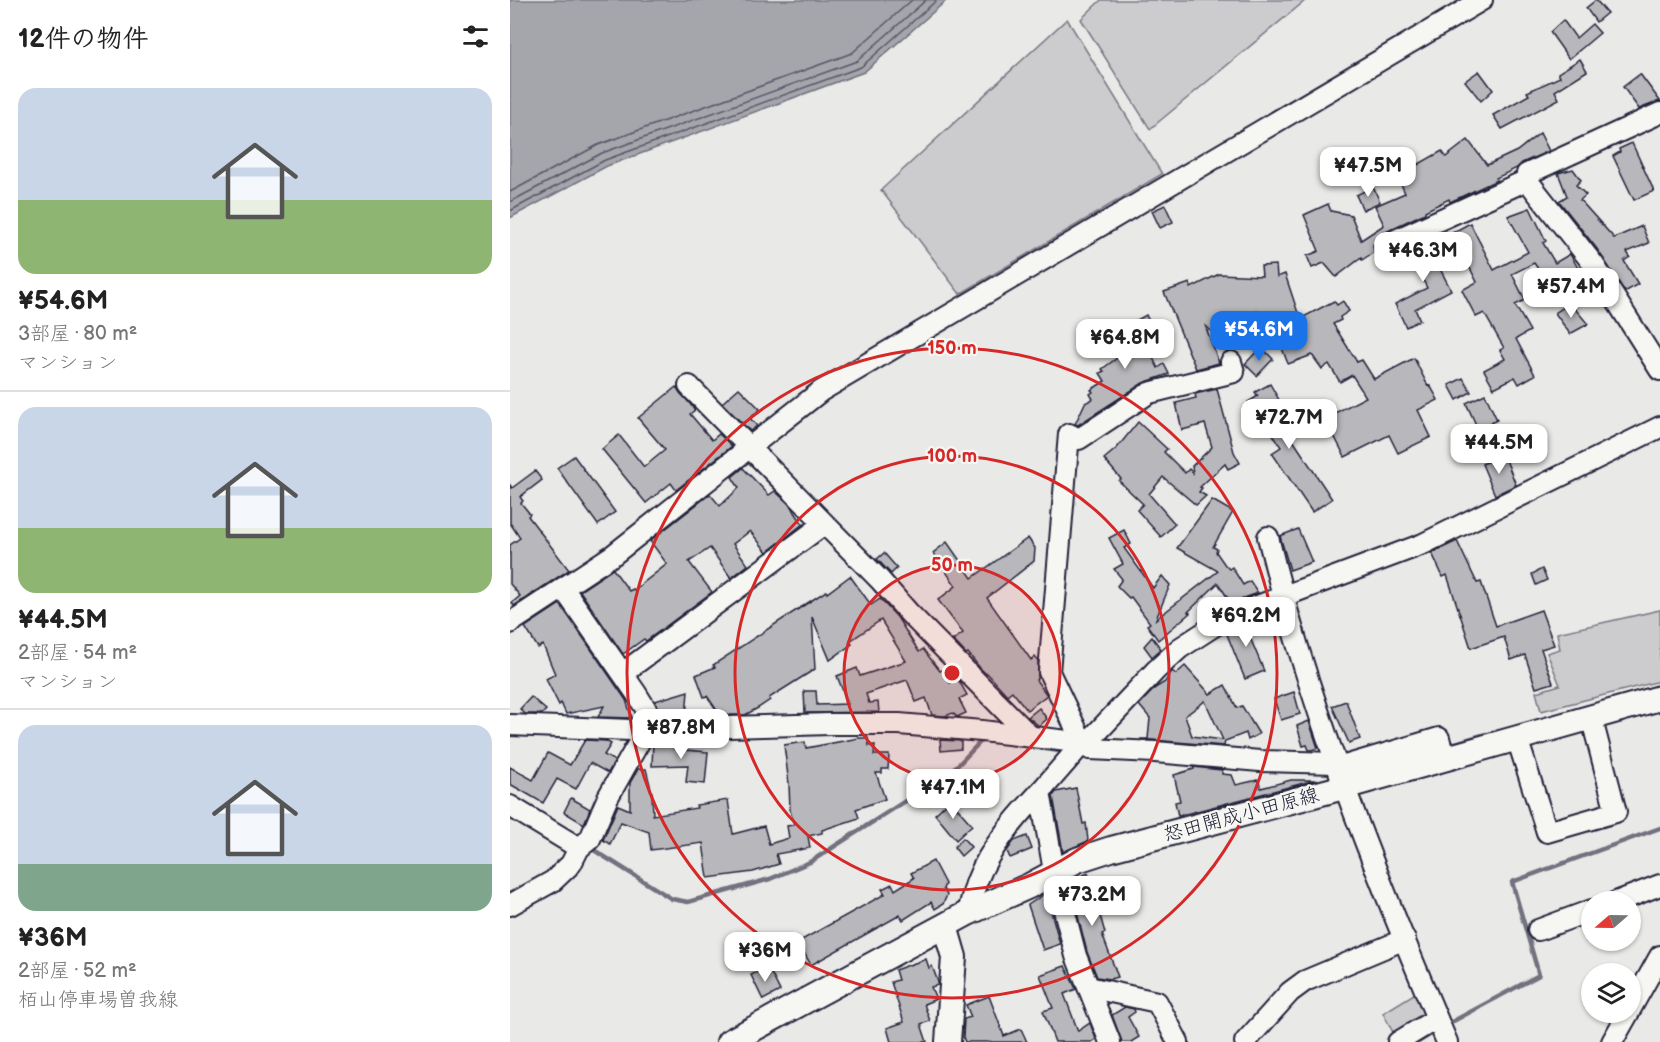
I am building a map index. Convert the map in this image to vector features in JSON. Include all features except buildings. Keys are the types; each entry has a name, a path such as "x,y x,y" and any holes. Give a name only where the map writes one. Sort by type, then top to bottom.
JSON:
{"main road":[{"name":"怒田開成小田原線","path":"729,1042 968,913 1029,886 1077,860 1338,773 1444,758 1660,698"},
{"path":"945,926 954,957 948,1042"}],"street":[{"path":"510,623 613,555 821,391 1482,0"},
{"path":"1660,113 1527,174 1527,180 1594,266 1660,370"},
{"path":"1386,253 1389,243 1527,180"},
{"path":"1078,749 1079,735 1049,672 1069,434 1079,439 1149,393 1234,372 1231,362"},
{"path":"688,386 1031,737"},
{"path":"968,913 977,880 1004,834 1078,749 1089,741 1180,648 1228,617 1423,544 1660,427"},
{"path":"623,673 824,524"},
{"path":"1268,537 1282,596 1338,773 1447,1042"},
{"path":"510,905 553,881 571,864 579,848 590,839 608,797 649,730 646,710 563,588"},
{"path":"1517,738 1547,832 1616,812 1591,716"},
{"path":"510,726 649,730 899,724 1076,742 1078,749"},
{"path":"1078,749 1155,752 1260,761 1338,773"},
{"path":"1040,792 1054,871 1076,956 1110,1042"},
{"path":"510,806 579,848"},
{"path":"1641,892 1660,885"},
{"path":"1538,930 1581,914"},
{"path":"1245,1042 1290,992 1305,981 1405,939"},
{"path":"1641,991 1660,956"},
{"path":"1088,987 1157,1002 1178,1042"},
{"path":"1398,1042 1436,1019"},
{"path":"1611,1042 1623,1023"}],"shaded area":[{"path":"1101,0 1306,0 1150,129 1081,19"},
{"path":"1067,19 1162,174 960,294 881,190"},
{"path":"1660,610 1660,681 1541,711 1536,692 1560,685 1547,653 1560,649 1557,633"},
{"path":"1422,989 1433,1018 1397,1040 1383,1013"}],"water":[{"path":"510,0 947,0 864,72 607,166 510,218"}],"waterway":[{"path":"1445,746 1486,734"},
{"path":"589,847 672,899 688,902 770,879 810,862 946,775 982,740 986,740"},
{"path":"1012,744 1066,752"},
{"path":"1446,1025 1539,975 1512,882 1660,828"},
{"path":"1418,1042 1436,1031"}]}
